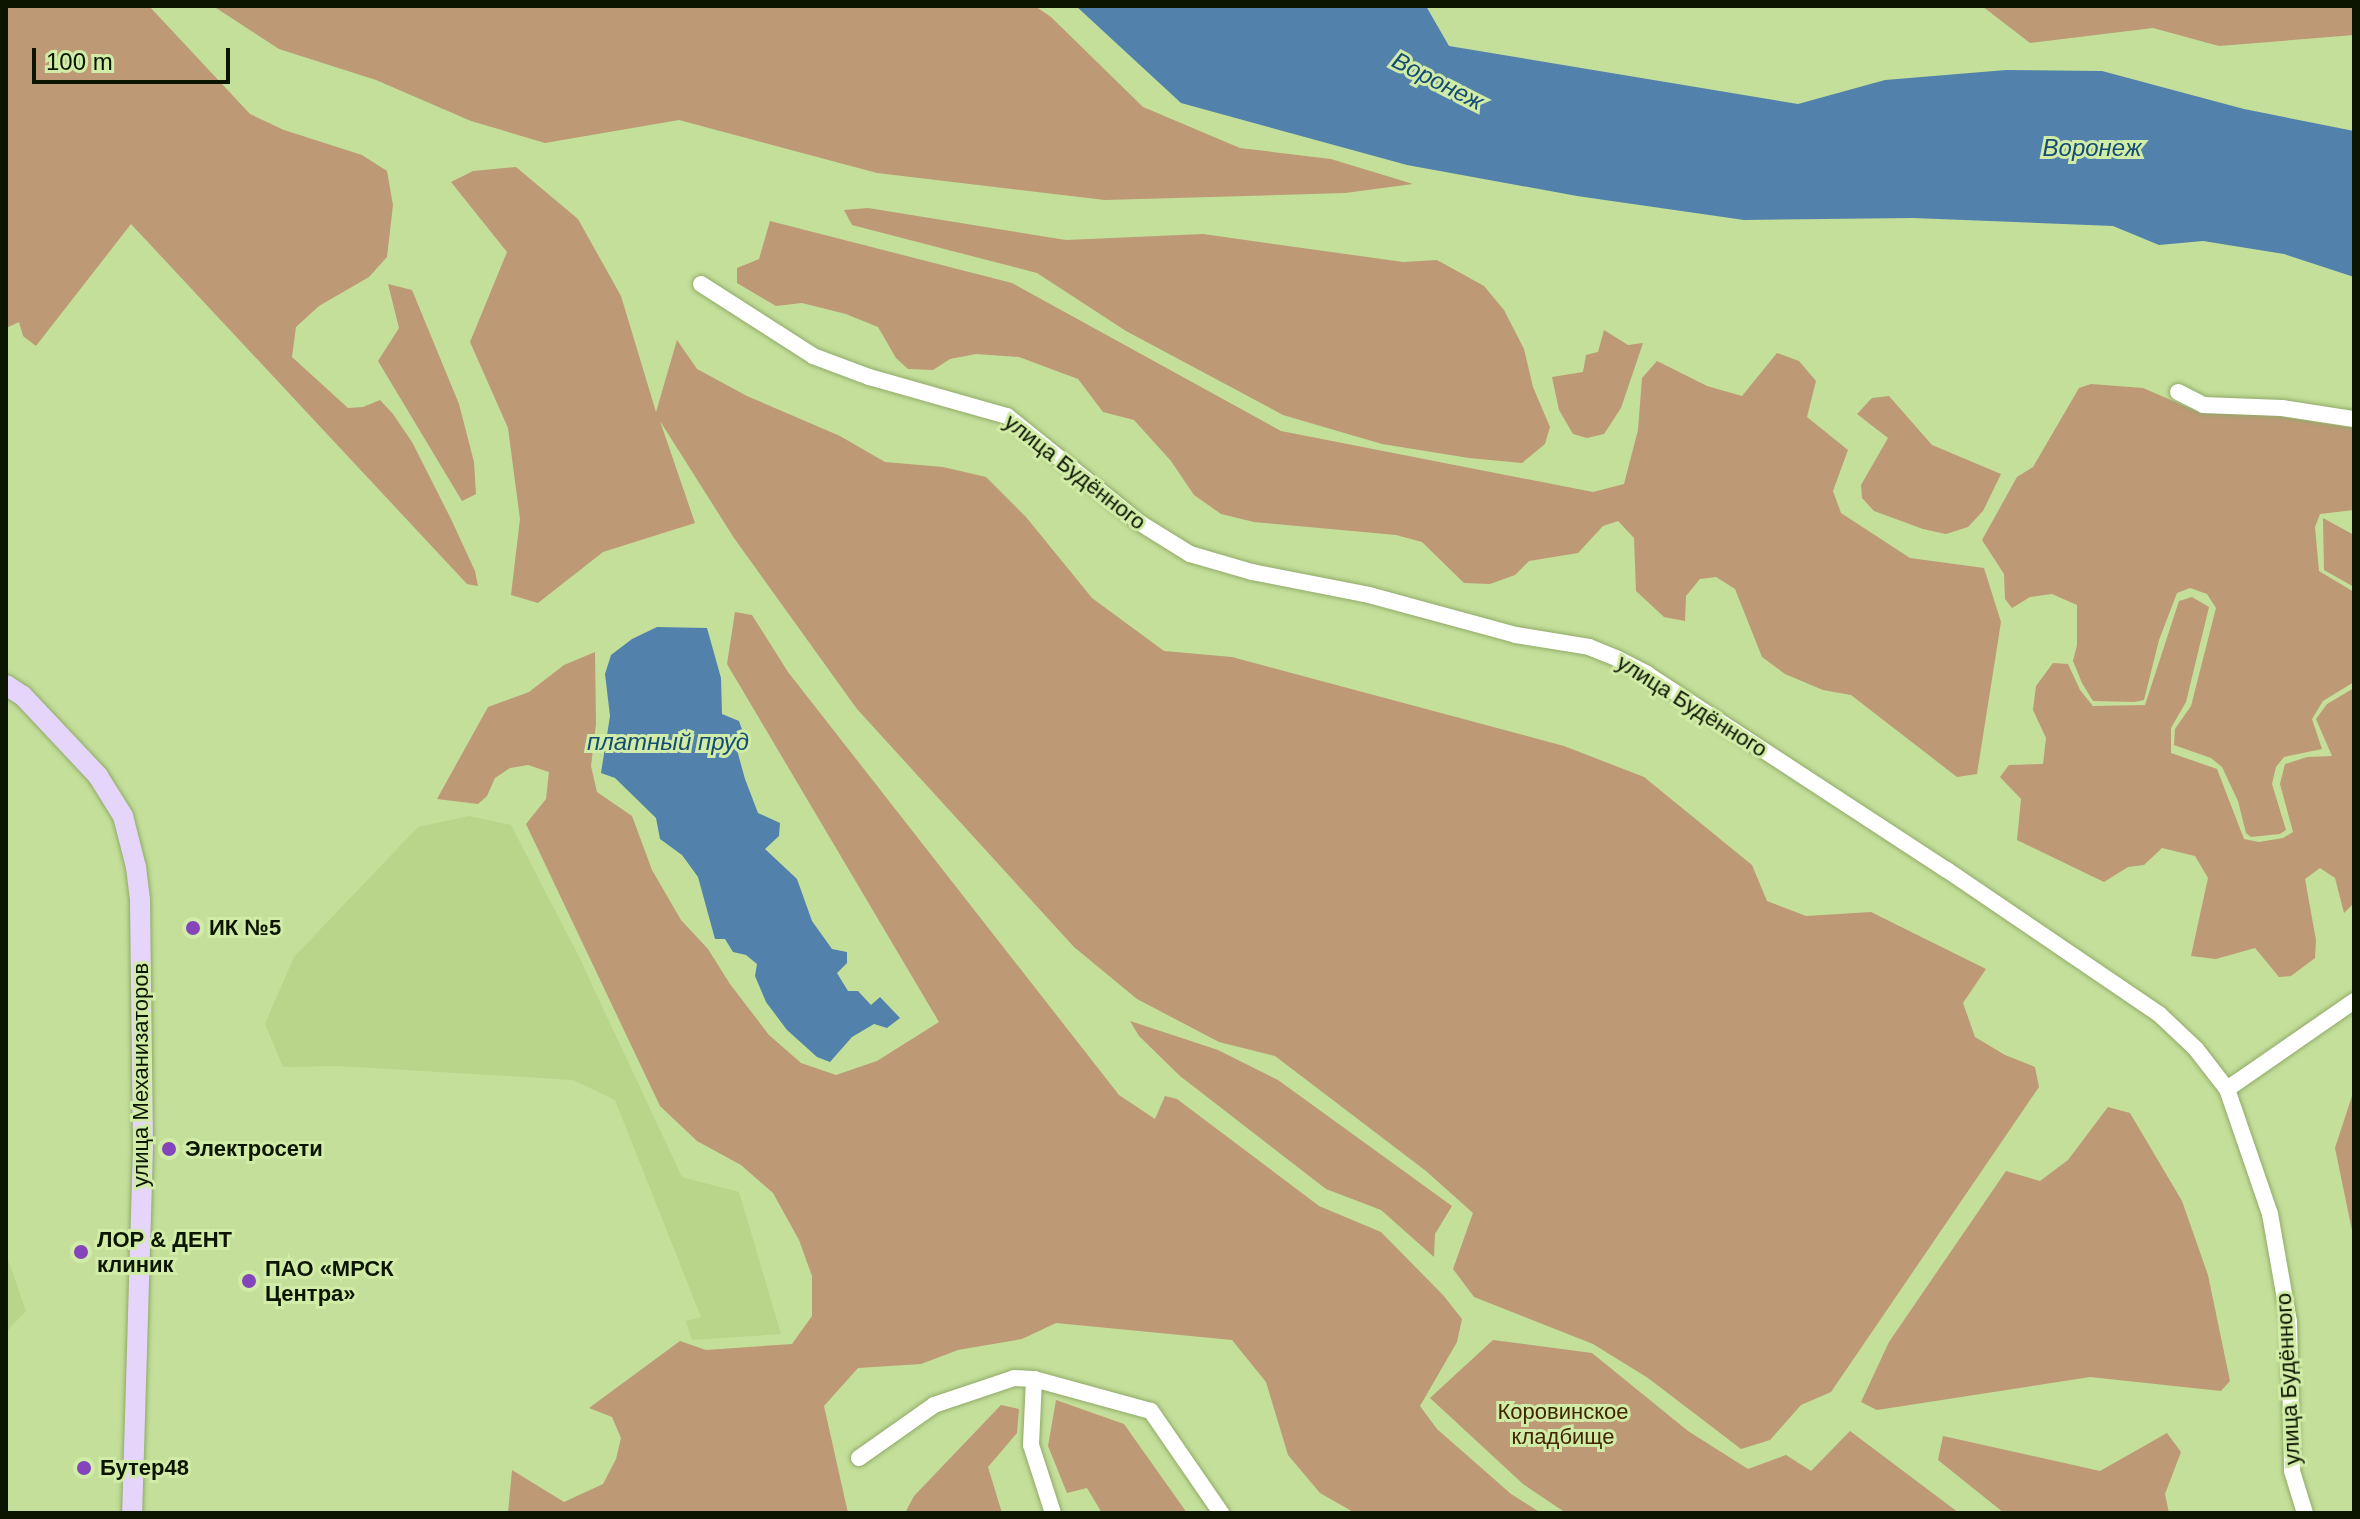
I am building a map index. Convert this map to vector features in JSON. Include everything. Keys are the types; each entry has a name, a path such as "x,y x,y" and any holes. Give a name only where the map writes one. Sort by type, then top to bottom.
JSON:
{"main road":[{"name":"улица Механизаторов","path":"6,685 23,696 98,776 123,816 136,867 140,900 143,1147 132,1513"}],"street":[{"name":"улица Будённого","path":"701,284 813,356 869,377 1007,416 1140,523 1190,554 1252,572 1369,595 1501,632 1589,647 1647,674 2131,993 2174,1027 2227,1089 2270,1214 2284,1285 2292,1358 2292,1471 2305,1513"},
{"path":"2178,392 2203,405 2282,408 2354,419"},
{"path":"2227,1089 2354,1001"},
{"path":"859,1458 934,1405 1014,1378 1034,1379 1151,1411 1221,1513"},
{"path":"1034,1379 1031,1445 1053,1513"}],"shaded area":[{"path":"469,816 511,825 579,957 682,1177 739,1192 781,1334 692,1340 686,1321 701,1317 615,1100 573,1080 339,1066 283,1067 265,1024 294,957 418,827"},
{"path":"6,1254 26,1311 6,1332"}],"green space":[{"path":"6,6 149,6 250,114 284,130 362,155 387,171 393,205 387,257 369,277 319,306 296,327 292,357 348,408 363,407 380,400 393,414 412,442 451,519 475,571 478,586 467,584 131,224 36,346 23,336 19,322 6,328"},
{"path":"213,6 1035,6 1051,17 1143,107 1240,148 1331,159 1413,184 1345,193 1105,200 877,173 679,120 545,143 471,121 376,80 279,49"},
{"path":"1982,6 2354,6 2354,35 2219,46 2153,28 2030,43"},
{"path":"516,167 578,219 621,296 656,412 677,340 697,369 747,396 840,436 885,462 943,467 986,477 1026,517 1092,598 1164,651 1232,657 1564,746 1644,777 1752,865 1767,901 1806,916 1871,912 1986,969 1963,1003 1975,1037 2005,1055 2035,1067 2039,1087 1831,1392 1801,1405 1770,1440 1741,1449 1648,1378 1593,1344 1474,1297 1453,1269 1473,1213 1426,1171 1275,1056 1219,1042 1137,999 1074,947 857,709 734,538 660,421 695,523 603,552 538,603 511,595 520,519 508,428 470,342 507,252 451,182 473,171"},
{"path":"868,208 1066,240 1203,234 1403,262 1437,260 1484,286 1504,310 1524,349 1533,387 1550,427 1545,444 1522,463 1469,458 1382,444 1283,415 1126,331 1037,273 852,225 844,210"},
{"path":"770,221 1012,283 1281,431 1593,492 1624,484 1638,430 1642,378 1657,361 1707,386 1742,396 1777,353 1799,361 1816,381 1807,417 1848,450 1833,491 1841,513 1910,558 1984,568 2001,622 1977,774 1957,777 1851,695 1823,690 1785,674 1762,657 1735,589 1716,577 1700,579 1686,596 1685,621 1664,617 1636,591 1634,538 1618,521 1603,526 1578,553 1529,561 1515,575 1490,584 1464,583 1422,542 1396,535 1254,522 1221,514 1194,495 1171,461 1134,420 1103,412 1078,379 1019,357 976,354 950,359 933,370 908,369 896,358 878,327 846,314 802,303 776,306 737,283 737,268 759,259"},
{"path":"388,284 412,290 459,404 474,462 476,494 462,501 378,361 399,328"},
{"path":"1604,330 1628,345 1643,343 1621,408 1604,434 1587,438 1573,434 1559,410 1552,377 1583,372 1586,355 1598,352"},
{"path":"2091,384 2143,388 2201,413 2276,416 2354,428 2354,510 2320,514 2315,527 2319,571 2354,592 2354,682 2323,701 2312,719 2322,749 2284,757 2276,767 2272,784 2286,830 2280,834 2251,837 2246,833 2238,801 2222,767 2211,758 2174,745 2175,729 2191,706 2216,608 2207,594 2190,588 2177,593 2159,640 2144,700 2134,702 2093,701 2082,683 2073,661 2077,645 2077,605 2052,594 2030,597 2012,608 2005,599 2004,574 1982,540 2017,477 2033,467 2079,388"},
{"path":"1889,396 1932,445 2001,474 1983,511 1968,527 1946,534 1923,529 1874,511 1862,498 1861,485 1888,438 1857,414 1872,398"},
{"path":"2323,518 2354,535 2354,587 2324,570"},
{"path":"2192,597 2209,607 2186,702 2171,728 2171,753 2217,769 2244,839 2259,842 2283,838 2293,832 2280,784 2285,764 2307,757 2332,756 2316,719 2327,704 2354,688 2354,903 2344,913 2335,878 2320,868 2305,879 2316,940 2315,958 2291,976 2279,977 2255,948 2216,959 2191,956 2208,878 2195,856 2162,848 2144,865 2128,867 2104,882 2017,840 2021,799 2000,777 2009,765 2043,764 2046,738 2033,710 2036,686 2053,663 2068,664 2080,690 2093,706 2145,705 2179,601"},
{"path":"735,612 752,615 788,672 1119,1095 1155,1119 1165,1096 1177,1099 1319,1206 1381,1232 1443,1295 1462,1319 1457,1342 1420,1406 1437,1429 1511,1494 1541,1513 1355,1513 1320,1493 1288,1455 1266,1382 1232,1340 1056,1323 1022,1339 958,1350 921,1364 858,1368 824,1406 848,1513 508,1513 512,1470 564,1502 603,1484 616,1459 621,1438 612,1417 589,1408 680,1341 706,1350 792,1344 812,1316 812,1276 799,1240 773,1193 741,1165 697,1141 660,1106 526,824 546,799 549,772 528,765 510,768 495,778 487,796 478,804 437,799 488,707 529,692 564,665 595,652 596,724 591,766 597,792 632,816 652,870 681,920 708,949 769,1035 801,1063 836,1075 877,1061 939,1022 727,664"},
{"path":"1130,1021 1218,1050 1278,1080 1452,1206 1435,1234 1434,1257 1381,1210 1326,1189 1180,1076 1139,1036"},
{"path":"2354,1090 2354,1240 2335,1148"},
{"path":"2108,1107 2130,1113 2182,1201 2208,1275 2230,1381 2221,1391 2090,1377 1877,1410 1861,1402 1889,1342 2006,1171 2040,1181 2068,1160"},
{"name":"Коровинское кладбище","path":"1493,1340 1592,1353 1688,1431 1748,1469 1786,1455 1811,1471 1850,1431 1959,1513 1566,1513 1523,1484 1430,1398"},
{"path":"1056,1400 1124,1424 1187,1513 1102,1513 1087,1488 1067,1493 1048,1446"},
{"path":"1001,1405 1019,1409 1017,1433 988,1467 1002,1513 905,1513 914,1496"},
{"path":"2167,1433 2181,1452 2165,1494 2169,1513 2004,1513 1938,1460 1943,1436 2100,1471"}],"water":[{"name":"Воронеж","path":"1076,6 1426,6 1449,46 1798,104 1885,80 2006,70 2102,71 2244,109 2354,131 2354,277 2284,254 2203,241 2159,245 2113,226 1913,218 1744,220 1577,196 1407,165 1181,103"},
{"name":"платный пруд","path":"657,627 707,628 721,678 722,714 739,721 744,735 737,750 745,779 758,813 780,823 779,836 765,849 797,879 812,921 832,949 847,952 847,963 837,973 848,991 858,991 871,1005 880,997 900,1018 887,1028 874,1024 852,1037 830,1062 817,1057 787,1030 766,1002 755,976 757,964 746,955 733,952 725,939 715,939 698,877 682,855 660,839 656,818 615,778 601,773 610,716 605,674 611,655 632,639"}],"place":[{"name":"ИК №5","path":"193,928"},
{"name":"Электросети","path":"169,1149"},
{"name":"ЛОР & ДЕНТ клиник","path":"81,1252"},
{"name":"ПАО «МРСК Центра»","path":"249,1281"},
{"name":"Бутер48","path":"84,1468"}]}
